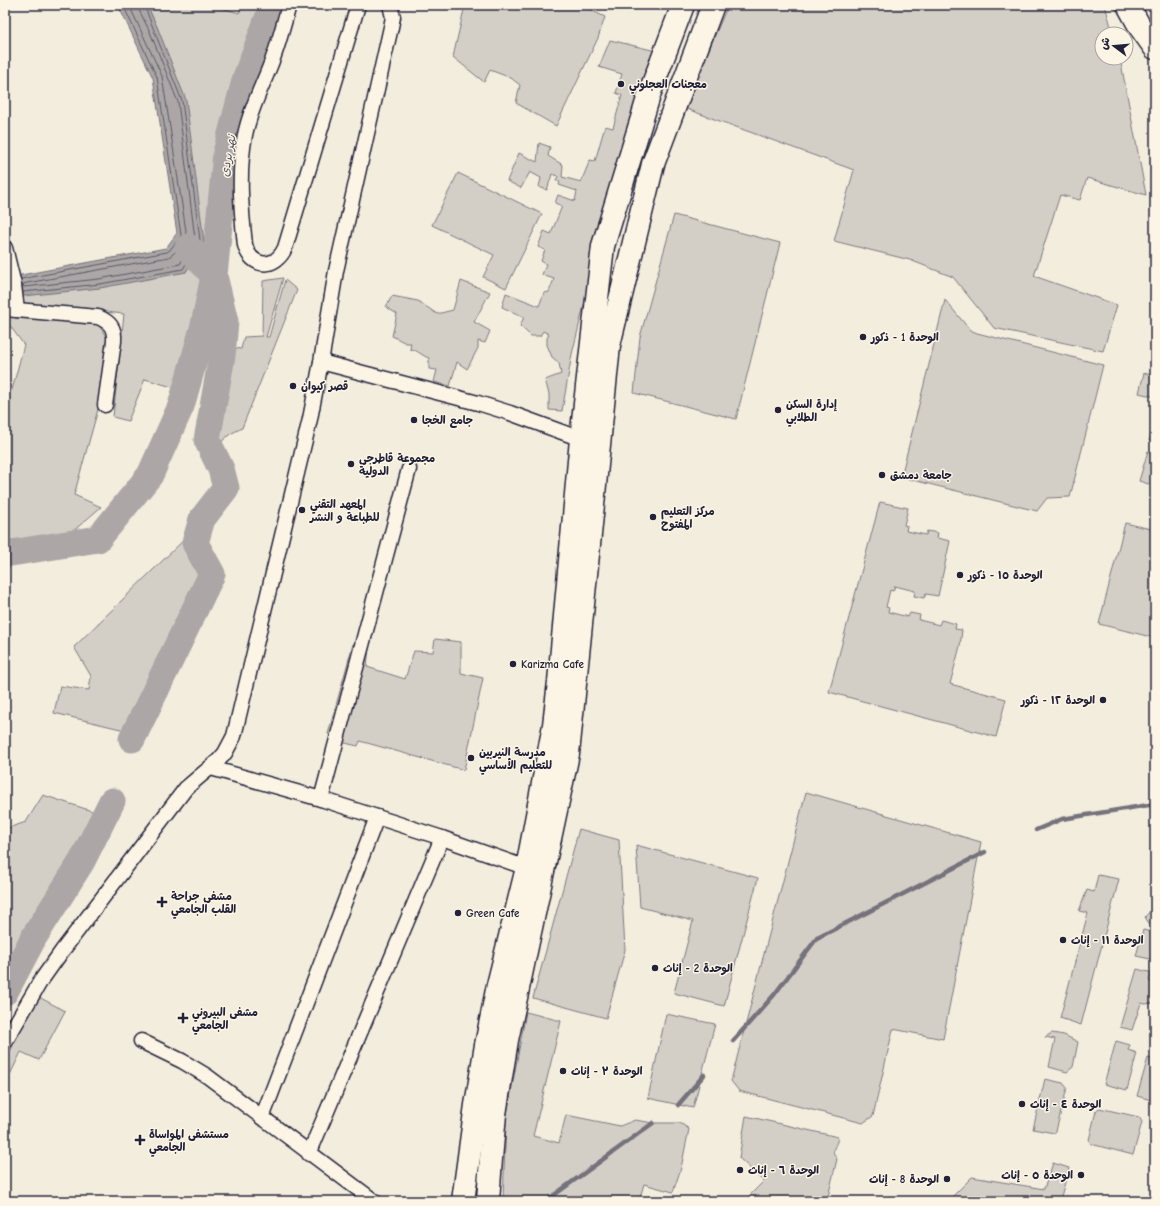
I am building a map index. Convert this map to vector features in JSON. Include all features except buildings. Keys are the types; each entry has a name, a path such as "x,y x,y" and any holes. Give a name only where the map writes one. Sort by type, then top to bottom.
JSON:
{"main road":[{"path":"463,1201 486,1045 498,985 527,868 554,725 581,439 603,246 650,92 683,5"},
{"path":"488,1201 496,1114 507,1040 568,754 609,345 653,164 713,5"},
{"path":"1128,5 1140,27 1155,48"}],"street":[{"path":"290,5 273,59 252,109 245,133 241,159 240,184 245,245 251,258 264,264 277,260 282,255 285,248 358,5"},
{"path":"5,1042 40,982 62,951 186,788 211,768 225,754 234,736 310,419 322,362 336,271 393,18 390,5"},
{"path":"5,248 14,285 11,309 98,318 106,320 112,326 114,341 105,405"},
{"path":"322,362 478,403 581,439"},
{"path":"321,799 409,469"},
{"path":"211,768 321,799 442,838 527,868"},
{"path":"262,1118 377,817"},
{"path":"309,1154 442,838"},
{"path":"141,1041 199,1071 374,1201"}],"shaded area":[{"path":"147,5 214,5 239,13 242,5 270,5 245,63 215,152 212,244 188,361 179,389 145,379 128,421 113,417 124,314 5,301 5,298 186,272 158,29"},
{"path":"465,5 580,5 605,17 598,38 556,126 516,103 520,85 511,78 490,70 484,82 453,57"},
{"path":"728,5 1105,5 1111,26 1094,26 1094,66 1122,66 1146,195 1087,178 1080,200 1060,195 1034,276 1117,305 1103,351 994,328 953,277 910,260 834,241 854,170 684,108"},
{"path":"610,40 656,51 590,281 572,354 562,411 549,410 549,394 545,380 561,374 559,363 552,357 547,345 547,338 549,334 543,331 540,336 531,336 520,326 524,317 502,307 506,293 539,306 544,293 549,292 554,279 542,275 546,264 541,261 545,250 538,247 544,231 551,234 562,206 555,203 558,195 575,201 577,191 559,185 560,181 556,181 558,176 552,174 547,190 539,187 541,178 530,172 521,188 507,181 519,153 537,162 539,143 550,147 548,156 563,165 562,177 581,182 590,160 595,161 605,126 613,128 622,95 616,93 622,74 599,67"},
{"path":"458,173 542,214 506,288 483,277 494,255 432,225"},
{"path":"674,215 780,243 736,419 634,393 640,337"},
{"path":"283,278 266,337 269,337 285,280 297,290 242,428 230,434 215,448 212,438 216,404 221,377 228,355 232,348 241,349 244,337 262,336 263,281"},
{"path":"461,281 490,292 474,322 490,331 485,343 478,341 478,348 467,369 457,362 450,386 434,382 437,370 429,369 429,358 410,349 411,343 406,343 392,336 397,314 386,307 392,296 418,301 437,314 453,310"},
{"path":"945,300 970,330 977,333 1103,365 1070,497 1047,498 1037,511 901,477"},
{"path":"5,311 97,322 110,343 97,413 74,495 101,507 72,532 5,549 5,391 12,390 24,345 5,319"},
{"path":"1144,373 1155,376 1155,397 1139,393"},
{"path":"1155,420 1155,442 1149,441"},
{"path":"1148,451 1155,453 1155,486 1139,481"},
{"path":"880,502 908,508 904,525 907,526 906,531 926,535 927,531 938,533 937,538 950,541 938,596 926,594 924,598 914,596 915,591 895,586 893,591 890,590 886,607 889,608 888,612 908,617 910,613 920,615 919,620 939,625 941,620 956,624 955,629 962,630 960,646 950,684 1006,699 996,737 829,692"},
{"path":"1125,523 1155,530 1155,638 1099,624"},
{"path":"195,529 192,545 208,574 133,732 54,713 60,686 89,690 91,676 74,647"},
{"path":"435,639 461,642 461,673 483,678 464,770 360,741 358,746 345,743 328,734 353,644 369,647 367,667 405,679 414,651 433,652"},
{"path":"806,792 981,842 943,1039 893,1029 873,1116 863,1123 739,1091 731,1081"},
{"path":"43,795 101,814 28,935 5,977 5,829 26,822"},
{"path":"579,829 619,840 625,950 606,1018 533,998"},
{"path":"636,845 758,878 724,1006 674,993 693,921 640,907"},
{"path":"1098,875 1119,879 1081,1025 1060,1018 1088,913 1079,911 1087,890 1094,892"},
{"path":"1151,910 1155,911 1155,926 1150,925 1145,917"},
{"path":"1143,930 1155,933 1155,960 1136,956"},
{"path":"1137,969 1152,973 1149,981 1155,983 1155,1000 1154,1003 1141,1003 1132,1030 1120,1027"},
{"path":"37,996 65,1011 39,1060 21,1052 5,1085 5,1062"},
{"path":"526,1012 561,1021 533,1136 559,1143 566,1115 620,1126 635,1120 653,1123 680,1123 689,1129 681,1168 673,1192 644,1184 639,1201 503,1201 506,1119"},
{"path":"666,1014 715,1024 693,1108 648,1098"},
{"path":"1052,1033 1064,1035 1078,1042 1073,1067 1067,1072 1049,1067 1055,1039 1045,1037"},
{"path":"1116,1041 1130,1045 1128,1050 1137,1053 1127,1090 1104,1084"},
{"path":"1148,1058 1155,1060 1155,1101 1137,1096"},
{"path":"1045,1079 1063,1083 1067,1088 1056,1131 1054,1133 1033,1129"},
{"path":"1099,1108 1139,1117 1142,1122 1133,1155 1091,1144 1089,1140 1096,1111"},
{"path":"746,1116 838,1137 834,1150 837,1159 827,1201 744,1201 764,1181 739,1158"},
{"path":"1053,1163 1069,1168 1060,1200 1062,1201 948,1201 972,1177 1044,1189"}],"water":[{"path":"118,5 147,5 186,100 204,242 186,272 100,288 5,298 5,278 166,248 177,233 153,78"}],"waterway":[{"name":"نهر بردى","path":"5,554 98,539 150,475 181,406 204,325 214,276 226,153 246,77 273,5"},
{"path":"132,739 212,574 195,543 202,519 226,488 221,469 207,440 222,356 225,321 214,276 188,247"},
{"path":"5,992 34,937 82,861 112,801"},
{"path":"1036,830 1062,819 1155,804"},
{"path":"733,1041 774,995 817,938 985,852"},
{"path":"678,1105 704,1075"},
{"path":"548,1201 550,1198 653,1123"}],"place":[{"name":"معجنات العجلوني","path":"621,84"},
{"name":"الوحدة 1 - ذكور","path":"863,337"},
{"name":"قصر كيوان","path":"293,386"},
{"name":"إدارة السكن الطلابي","path":"778,410"},
{"name":"جامع الخجا","path":"414,420"},
{"name":"مجموعة قاطرجي الدولية","path":"351,464"},
{"name":"جامعة دمشق","path":"882,475"},
{"name":"المعهد التقني للطباعة و النشر","path":"302,510"},
{"name":"مركز التعليم المفتوح","path":"653,517"},
{"name":"الوحدة ١٥ - ذكور","path":"960,575"},
{"name":"Karizma Cafe","path":"513,664"},
{"name":"الوحدة ١٢ - ذكور","path":"1103,700"},
{"name":"مدرسة النيربين للتعليم الأساسي","path":"471,758"},
{"name":"مشفى جراحة القلب الجامعي","path":"162,902"},
{"name":"Green Cafe","path":"458,913"},
{"name":"الوحدة ١١ - إناث","path":"1063,940"},
{"name":"الوحدة 2 - إناث","path":"655,968"},
{"name":"مشفى البيروني الجامعي","path":"183,1018"},
{"name":"الوحدة ٣ - إناث","path":"563,1071"},
{"name":"الوحدة ٤ - إناث","path":"1022,1104"},
{"name":"مستشفى المواساة الجامعي","path":"140,1140"},
{"name":"الوحدة ٦ - إناث","path":"740,1170"},
{"name":"الوحدة ٥ - إناث","path":"1081,1175"},
{"name":"الوحدة 8 - إناث","path":"947,1179"}]}
